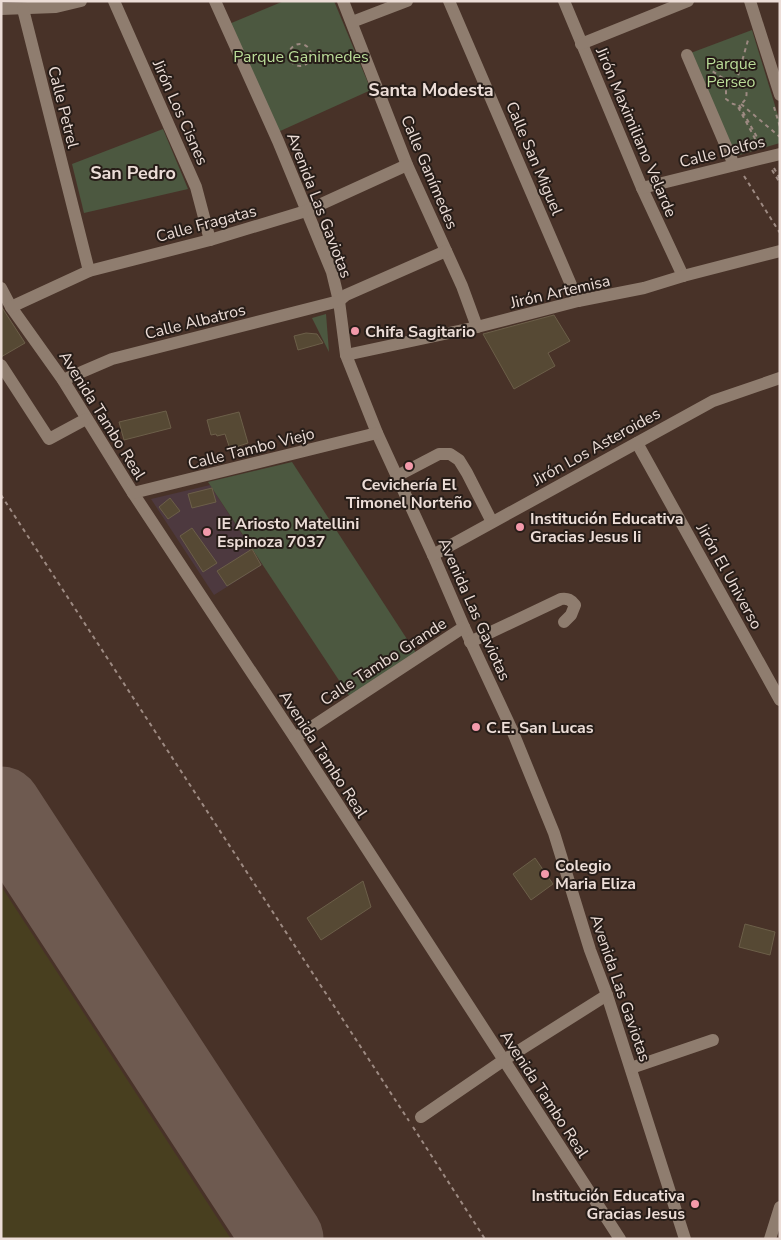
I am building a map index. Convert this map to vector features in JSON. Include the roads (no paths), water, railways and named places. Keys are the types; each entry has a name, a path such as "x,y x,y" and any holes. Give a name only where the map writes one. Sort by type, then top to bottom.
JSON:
{"street":[{"path":"1,9 56,7 80,1"},
{"name":"Jirón Los Cisnes","path":"114,1 196,186 210,240"},
{"name":"Avenida Las Gaviotas","path":"215,1 278,141 332,272 346,355 377,434 433,555 470,642 512,730 554,833 590,950 631,1068 685,1239"},
{"name":"Calle Ganímedes","path":"342,1 352,22 407,165 446,251 477,327"},
{"path":"352,22 407,1"},
{"name":"Calle San Miguel","path":"450,1 578,301"},
{"name":"Jirón Maximiliano Velarde","path":"564,1 642,188 683,276"},
{"path":"582,44 688,1"},
{"path":"750,1 780,95"},
{"name":"Calle Petrel","path":"22,9 89,271"},
{"path":"687,55 737,168"},
{"name":"Calle Delfos","path":"642,188 774,161"},
{"name":"Calle Fragatas","path":"11,307 89,271 210,240 306,211 407,165"},
{"name":"Calle Albatros","path":"63,380 112,359 338,301 346,295 446,251"},
{"name":"Jirón Artemisa","path":"346,355 477,327 578,301 644,288 780,251"},
{"name":"Avenida Tambo Real","path":"1,288 11,307 63,380 133,493 295,738 620,1239"},
{"path":"1,365 49,439 86,419"},
{"name":"Jirón Los Asteroides","path":"433,555 713,401 780,378"},
{"name":"Calle Tambo Viejo","path":"133,493 377,434"},
{"name":"Jirón El Universo","path":"636,443 780,700"},
{"path":"397,476 439,454 450,454 459,460 492,522"},
{"path":"470,642 561,599 567,598 574,605 571,615 564,622"},
{"name":"Calle Tambo Grande","path":"295,738 464,628"},
{"path":"421,1116 504,1060 607,995"},
{"path":"631,1068 713,1040"},
{"path":"770,1239 780,1207"}],"place":[{"name":"Chifa Sagitario","path":"355,331"},
{"name":"Cevichería El Timonel Norteño","path":"409,466"},
{"name":"Institución Educativa Gracias Jesus Ii","path":"520,527"},
{"name":"IE Ariosto Matellini Espinoza 7037","path":"207,532"},
{"name":"C.E. San Lucas","path":"476,727"},
{"name":"Colegio Maria Eliza","path":"545,874"},
{"name":"Institución Educativa Gracias Jesus","path":"695,1204"}],"district":[{"name":"Santa Modesta","path":"431,90"},
{"name":"San Pedro","path":"133,173"}],"park label":[{"name":"Parque Ganimedes","path":"301,56"},
{"name":"Parque Perseo","path":"731,72"}]}
